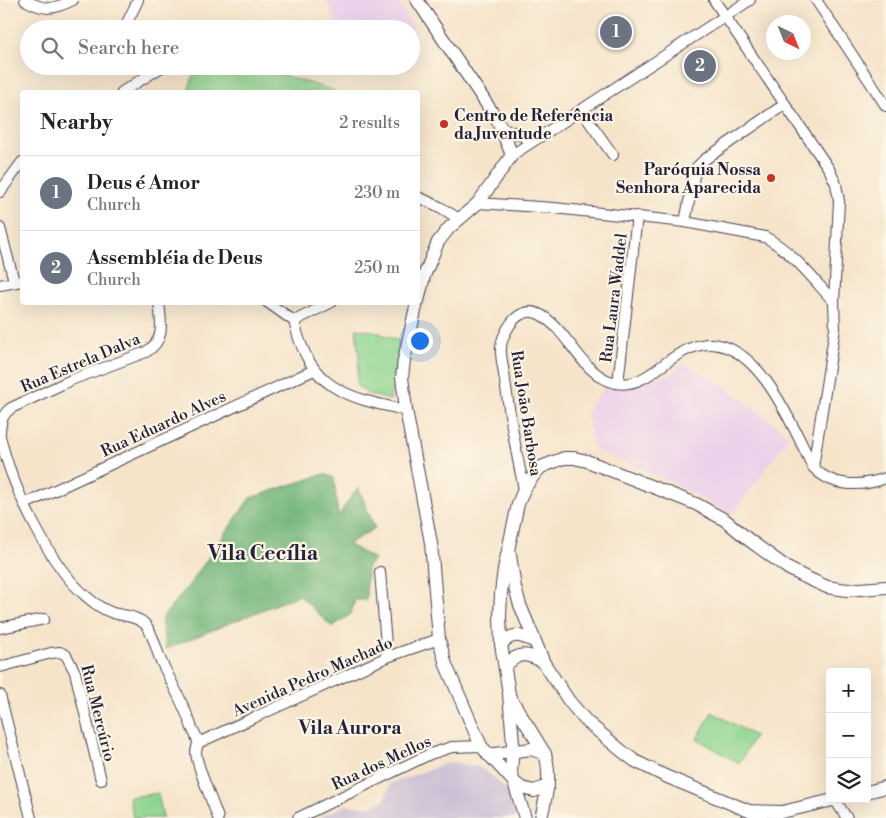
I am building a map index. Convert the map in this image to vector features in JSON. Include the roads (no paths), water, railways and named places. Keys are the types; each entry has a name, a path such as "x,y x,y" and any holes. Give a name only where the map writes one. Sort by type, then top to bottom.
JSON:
{"street":[{"path":"32,2 50,9 73,0"},
{"path":"128,20 138,0"},
{"path":"714,0 829,169 836,184 839,201 834,302 835,329 813,467"},
{"path":"420,291 438,242 459,219 478,203 512,156 750,0"},
{"path":"816,0 886,106"},
{"path":"420,1 501,127 512,156"},
{"path":"125,90 149,75"},
{"path":"685,222 696,167 785,104"},
{"path":"581,110 613,155"},
{"path":"501,127 534,141"},
{"path":"0,192 20,165"},
{"path":"420,198 440,207 459,219"},
{"path":"478,203 637,216 685,222 765,237 776,242 792,256 834,302"},
{"name":"Rua Laura Waddel","path":"618,383 637,216"},
{"path":"0,228 18,281 0,285"},
{"name":"Rua Estrela Dalva","path":"0,434 0,422 4,414 12,408 71,380 146,352 154,346 159,339 161,330 159,305"},
{"path":"271,305 294,321 299,342 314,370 336,389 370,402 406,410"},
{"path":"294,321 326,305"},
{"path":"416,305 402,377 406,410 432,543 439,639 452,682 484,750 514,782 528,791 548,786"},
{"name":"Rua João Barbosa","path":"524,489 510,418 501,346 505,334 516,317 524,312 533,311 542,315 594,372 604,379 618,383"},
{"path":"618,383 642,380 677,355 697,346 710,344 723,346 736,351 758,369 769,384 813,467 821,476 840,483 863,484 886,478"},
{"name":"Rua Eduardo Alves","path":"25,504 314,370"},
{"path":"0,434 4,454 25,504 53,557 67,577 87,597 102,608 139,620 145,625 152,636 169,679 188,714 198,743 196,754 218,818"},
{"path":"526,818 511,773 513,751 509,694 501,644 501,593 514,520 524,489 541,467 564,458 587,461 696,504 725,520 789,569 807,578 827,586 847,590 886,587"},
{"path":"509,550 515,588 520,605 544,663 569,701 586,722 635,761 665,776 749,811 782,812 826,802"},
{"path":"380,572 387,657"},
{"path":"0,628 44,619"},
{"path":"501,644 508,637 516,636 525,636 534,640"},
{"name":"Avenida Pedro Machado","path":"198,743 387,657 439,639"},
{"name":"Rua Mercúrio","path":"0,667 51,653 60,652 66,655 75,672 100,780"},
{"path":"505,667 510,661 520,655 527,655 544,663"},
{"path":"509,694 545,754 549,770 548,786 541,818"},
{"path":"0,695 31,818"},
{"name":"Rua dos Mellos","path":"298,818 430,754 452,747 484,750"},
{"path":"484,750 513,751 531,749 545,754"},
{"path":"871,791 886,787"},
{"path":"838,803 847,818"}],"place":[{"name":"Deus é Amor","path":"616,32"},
{"name":"Assembléia de Deus","path":"700,66"},
{"name":"Centro de Referência da Juventude","path":"444,124"},
{"name":"Paróquia Nossa Senhora Aparecida","path":"771,178"}],"district":[{"name":"Vila Cecília","path":"263,553"},
{"name":"Vila Aurora","path":"350,727"}]}
